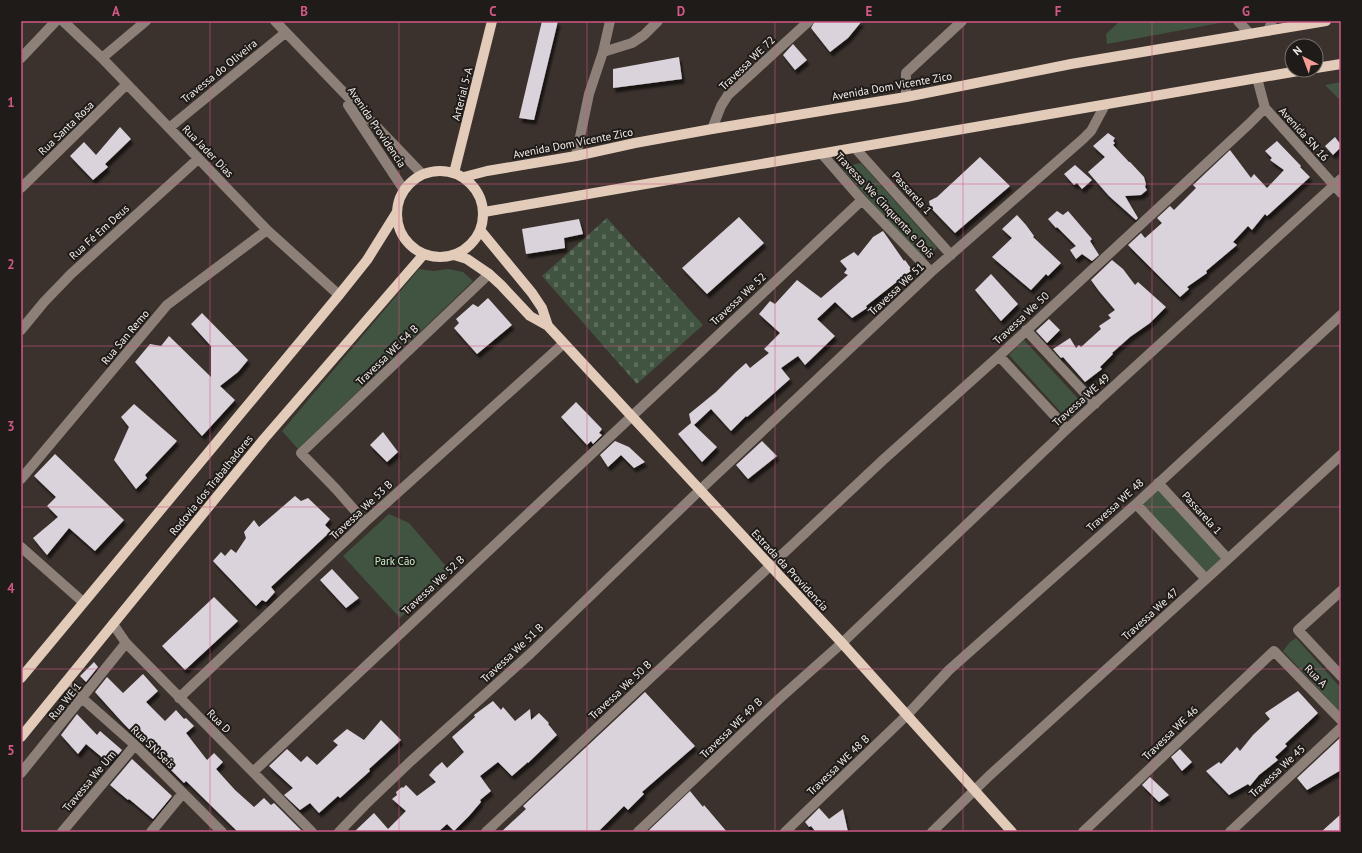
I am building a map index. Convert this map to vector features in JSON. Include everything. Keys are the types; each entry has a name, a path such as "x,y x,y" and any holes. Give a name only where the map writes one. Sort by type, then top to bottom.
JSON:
{"main road":[{"name":"Arterial 5-A","path":"459,175 492,21"},
{"name":"Avenida Dom Vicente Zico","path":"459,175 576,156 712,128 906,97 1071,64 1326,21"},
{"path":"1324,67 1341,64"},
{"path":"484,212 1284,73"},
{"path":"438,170 459,175 472,184 478,192 482,202 484,212 480,230 470,245 454,255 439,257 424,254 407,242 401,233 397,212 399,200 404,190 412,181 422,174 438,170"},
{"name":"Rodovia dos Trabalhadores","path":"21,678 339,295 367,260 397,212"},
{"name":"Estrada da Providencia","path":"480,230 532,293 542,308 548,326"},
{"name":"Rodovia dos Trabalhadores","path":"21,737 263,440 424,254"},
{"name":"Estrada da Providencia","path":"454,255 472,262 489,274 530,316 548,326 563,344 842,643 1012,832"}],"street":[{"path":"21,58 56,21"},
{"name":"Rua Jader Dias","path":"63,21 102,58 266,230 339,295"},
{"path":"102,58 146,21"},
{"path":"274,21 333,83"},
{"path":"576,156 589,94 603,52 610,21"},
{"path":"603,52 632,43 644,35 658,21"},
{"name":"Travessa WE 72","path":"712,128 721,106 728,95 809,21"},
{"path":"906,97 906,73 962,21"},
{"path":"1238,21 1250,34"},
{"path":"1268,31 1272,21"},
{"name":"Travessa do Oliveira","path":"169,128 285,33"},
{"path":"1257,78 1265,108"},
{"name":"Avenida Providencia","path":"333,83 422,174"},
{"name":"Avenida Providencia","path":"333,83 404,190"},
{"name":"Rua Santa Rosa","path":"21,188 127,84"},
{"name":"Travessa We 51","path":"700,490 931,272 1087,136 1104,105"},
{"name":"Avenida SN 16","path":"1265,108 1339,186"},
{"name":"Travessa We 50","path":"770,566 883,460 999,356 1265,108"},
{"name":"Passarela 1","path":"855,148 951,254"},
{"name":"Travessa We Cinquenta e Dois","path":"822,154 862,200 931,272"},
{"name":"Rua Fé Em Deus","path":"21,330 44,302 71,274 198,159"},
{"name":"Travessa WE 49","path":"842,643 1067,429 1339,186"},
{"name":"Travessa We 52","path":"631,416 862,200"},
{"name":"Rua San Remo","path":"21,479 166,305 266,230"},
{"name":"Travessa WE 54 B","path":"365,522 301,452 489,274"},
{"name":"Travessa WE 48","path":"907,715 949,670 1136,504 1341,315"},
{"path":"1026,330 1095,404"},
{"name":"Travessa We 53 B","path":"179,698 365,522 563,344"},
{"path":"999,356 1067,429"},
{"name":"Travessa We 52 B","path":"253,772 631,416"},
{"name":"Travessa We 47","path":"932,832 975,791 988,776 1228,560 1341,455"},
{"name":"Passarela 1","path":"1158,483 1228,560"},
{"name":"Travessa We 51 B","path":"339,832 411,761 530,654 700,490"},
{"path":"1136,504 1206,579"},
{"path":"21,547 83,602"},
{"name":"Travessa We 50 B","path":"486,832 770,566"},
{"path":"1341,591 1298,630 1341,676"},
{"name":"Rua D","path":"114,624 126,643 312,832"},
{"name":"Rua WE 1","path":"21,773 126,643"},
{"name":"Travessa WE 49 B","path":"638,832 779,699 842,643"},
{"name":"Rua A","path":"1274,651 1341,720"},
{"name":"Travessa WE 46","path":"1083,832 1274,651"},
{"name":"Rua SN Seis","path":"65,683 135,745 222,832"},
{"name":"Travessa WE 48 B","path":"785,832 907,715"},
{"name":"Travessa We 45","path":"1230,832 1341,728"},
{"name":"Travessa We Um","path":"62,832 135,745"},
{"path":"151,832 183,793"}],"green space":[{"path":"1120,21 1225,22 1107,44 1106,34"},
{"path":"1341,82 1341,101 1325,85"},
{"path":"861,163 937,248 922,261 841,167"},
{"path":"607,218 703,325 637,384 542,276"},
{"path":"419,269 433,271 448,269 463,272 473,281 298,449 282,431"},
{"path":"1024,340 1084,405 1068,420 1009,355"},
{"path":"1158,483 1228,559 1206,579 1136,504"},
{"name":"Park Cão","path":"389,514 409,523 451,572 400,618 343,556"},
{"path":"1296,638 1341,688 1341,713 1283,651 1290,642"}],"building":[{"path":"542,21 558,21 534,120 519,118"},
{"path":"815,21 862,21 848,38 830,52 811,28"},
{"path":"793,44 807,60 795,70 783,55"},
{"path":"679,57 682,79 613,88 613,69"},
{"path":"120,127 131,139 105,164 108,167 93,180 70,156 84,142 96,155"},
{"path":"1108,133 1115,138 1113,141 1115,143 1113,145 1144,177 1146,184 1145,187 1147,190 1141,195 1125,196 1138,218 1136,220 1109,196 1088,172 1105,157 1093,146"},
{"path":"1335,137 1341,147 1333,155 1325,146"},
{"path":"1277,141 1310,177 1267,216 1265,214 1252,230 1248,226 1233,242 1237,245 1206,271 1207,273 1187,287 1189,289 1180,297 1128,245 1141,233 1145,238 1162,223 1157,218 1170,206 1174,210 1196,188 1193,185 1230,150 1251,178 1254,174 1267,188 1284,170 1270,160 1272,158 1265,151"},
{"path":"980,157 1010,186 955,233 930,207 929,201 937,197"},
{"path":"1075,165 1092,180 1082,189 1077,183 1074,185 1064,174"},
{"path":"1057,211 1063,215 1068,211 1092,239 1090,241 1099,255 1092,261 1082,254 1076,259 1070,250 1076,246 1048,219"},
{"path":"1017,215 1034,236 1033,237 1061,263 1048,276 1046,274 1031,290 992,257 1012,238 1002,229"},
{"path":"739,217 764,243 707,294 682,268"},
{"path":"579,219 583,234 564,238 565,248 526,254 522,229"},
{"path":"883,231 912,270 866,306 867,308 852,318 835,302 817,319 835,336 805,365 798,356 781,368 790,379 747,417 746,416 731,431 711,409 694,425 717,447 702,462 678,434 691,423 689,414 716,392 746,363 750,368 769,353 764,349 780,333 759,314 770,301 775,304 797,280 821,298 848,275 844,273 847,269 840,261 854,252 858,256 873,237"},
{"path":"1112,260 1123,269 1135,285 1138,282 1166,307 1150,323 1130,337 1112,353 1113,354 1100,367 1102,369 1085,382 1063,357 1061,358 1053,349 1070,338 1076,348 1079,345 1081,347 1101,329 1099,326 1111,318 1108,315 1115,310 1091,280"},
{"path":"991,274 1018,304 1001,321 975,290"},
{"path":"488,298 512,325 477,354 454,328 459,323 456,319 473,304 478,307"},
{"path":"202,313 248,360 238,372 220,386 235,400 202,436 135,362 150,344 161,346 169,336 211,377 211,346 191,324"},
{"path":"1049,319 1060,330 1047,343 1036,331"},
{"path":"576,402 602,429 599,433 602,435 593,444 591,441 587,445 561,417"},
{"path":"134,404 177,441 145,475 147,478 136,489 114,460 129,427 121,417"},
{"path":"383,432 398,452 387,462 370,445"},
{"path":"615,441 629,447 645,462 634,468 621,455 608,467 600,455"},
{"path":"762,441 777,456 748,479 736,465"},
{"path":"55,454 124,520 95,551 69,528 47,555 33,538 58,517 47,506 56,497 34,476"},
{"path":"295,496 301,501 308,498 330,519 325,525 331,531 271,587 275,592 266,602 262,600 256,606 213,561 221,552 225,556 231,549 236,553 246,538 244,532 254,520 259,527"},
{"path":"332,569 359,598 346,608 320,580"},
{"path":"214,597 238,621 185,670 162,646"},
{"path":"94,662 98,667 86,682 80,676"},
{"path":"143,674 158,691 146,702 165,721 176,710 184,719 186,718 194,726 186,733 207,760 214,753 223,762 216,769 235,790 254,807 264,798 271,805 274,803 303,832 238,832 186,781 184,783 160,759 161,758 144,739 135,731 133,733 95,692 107,677 123,693"},
{"path":"1298,691 1318,713 1285,744 1287,746 1275,757 1278,760 1259,775 1250,786 1248,784 1229,795 1206,771 1219,762 1221,764 1237,747 1240,751 1253,735 1270,719 1265,713"},
{"path":"645,692 695,746 642,792 644,794 628,810 624,806 598,832 501,832 526,809 523,806"},
{"path":"493,701 501,710 503,707 515,721 530,709 531,720 539,713 549,723 548,724 557,735 512,776 498,762 480,776 491,791 480,800 481,802 454,831 447,824 438,832 354,832 374,813 388,829 406,811 392,799 397,795 396,792 406,785 417,796 436,782 429,775 435,768 442,762 447,768 464,752 452,737 475,717 474,715"},
{"path":"77,714 97,735 100,731 122,750 110,764 86,744 78,754 61,735"},
{"path":"381,720 401,740 340,798 338,796 319,813 310,803 300,810 284,795 293,788 269,766 287,749 301,762 307,756 317,765 338,745 333,741 347,729 364,740"},
{"path":"1341,737 1341,770 1307,790 1297,778"},
{"path":"1180,749 1192,762 1182,771 1171,757"},
{"path":"132,759 172,796 153,819 110,785"},
{"path":"1150,777 1169,795 1159,802 1142,785"},
{"path":"690,791 727,832 647,832"},
{"path":"819,808 829,819 843,809 848,832 816,832 811,826 809,827 805,822"},
{"path":"1341,814 1341,832 1321,832"}]}
